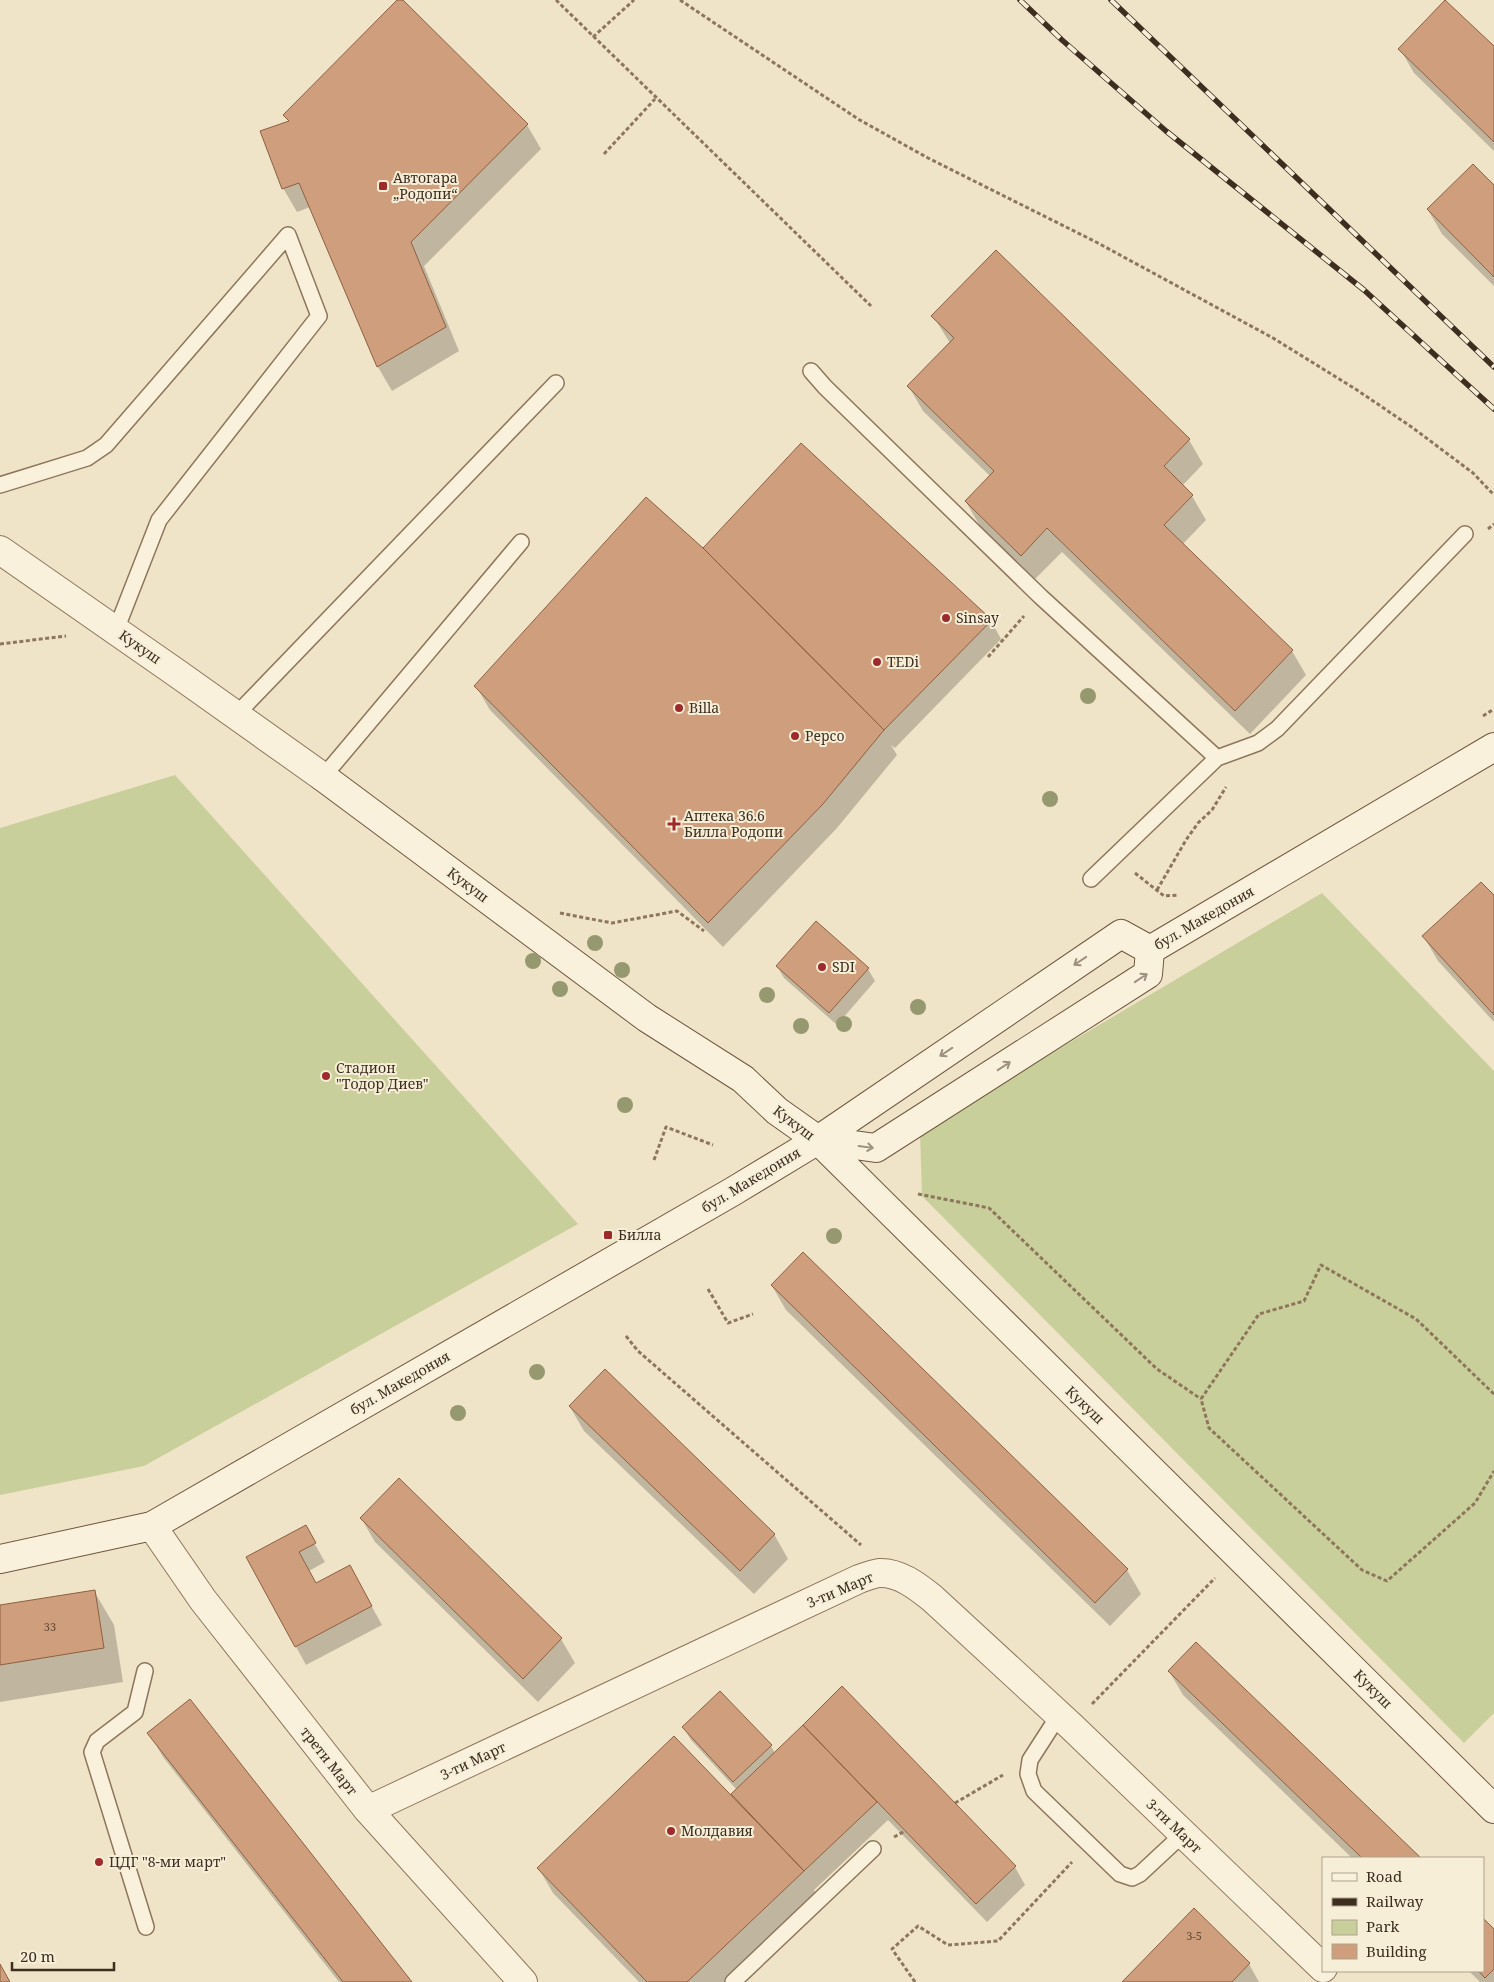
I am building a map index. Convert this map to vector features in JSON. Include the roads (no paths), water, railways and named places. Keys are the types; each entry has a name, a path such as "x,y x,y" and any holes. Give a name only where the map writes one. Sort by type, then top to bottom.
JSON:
{"street":[{"name":"Кукуш","path":"0,550 116,630 323,778 647,1018 743,1079 777,1112 818,1140 1494,1809"},
{"name":"бул. Македония","path":"0,1559 152,1526 732,1192 818,1140 1121,934 1150,950 1494,748"},
{"path":"818,1140 876,1148 1148,974 1150,950"},
{"name":"трети Март","path":"152,1526 203,1600 368,1810 523,1982"},
{"name":"3-ти Март","path":"368,1810 859,1579 879,1573 898,1577 915,1584 932,1598 1065,1720 1322,1967"},
{"path":"1327,1972 1337,1982"}],"lane":[{"path":"0,485 87,458 106,445 288,235 319,316 159,520 116,630"},
{"path":"811,371 825,387 1041,597 1217,758"},
{"path":"236,716 556,383"},
{"path":"1091,879 1217,758 1258,743 1277,729 1465,534"},
{"path":"323,778 521,542"},
{"path":"145,1671 135,1712 97,1741 92,1752 146,1927"},
{"path":"1065,1720 1030,1760 1028,1774 1034,1790 1120,1874 1132,1878 1140,1874 1183,1834"},
{"path":"732,1982 873,1849"}],"railway":[{"path":"1020,0 1062,40 1166,131 1364,290 1494,409"},
{"path":"1111,0 1494,367"}],"place":[{"name":"Автогара „Родопи“","path":"383,186"},
{"name":"Sinsay","path":"946,618"},
{"name":"TEDi","path":"877,662"},
{"name":"Billa","path":"679,708"},
{"name":"Pepco","path":"795,736"},
{"name":"Аптека 36.6 Билла Родопи","path":"674,824"},
{"name":"SDI","path":"822,967"},
{"name":"Стадион \"Тодор Диев\"","path":"326,1076"},
{"name":"Билла","path":"608,1235"},
{"name":"Молдавия","path":"671,1831"},
{"name":"ЦДГ \"8-ми март\"","path":"99,1862"}]}
